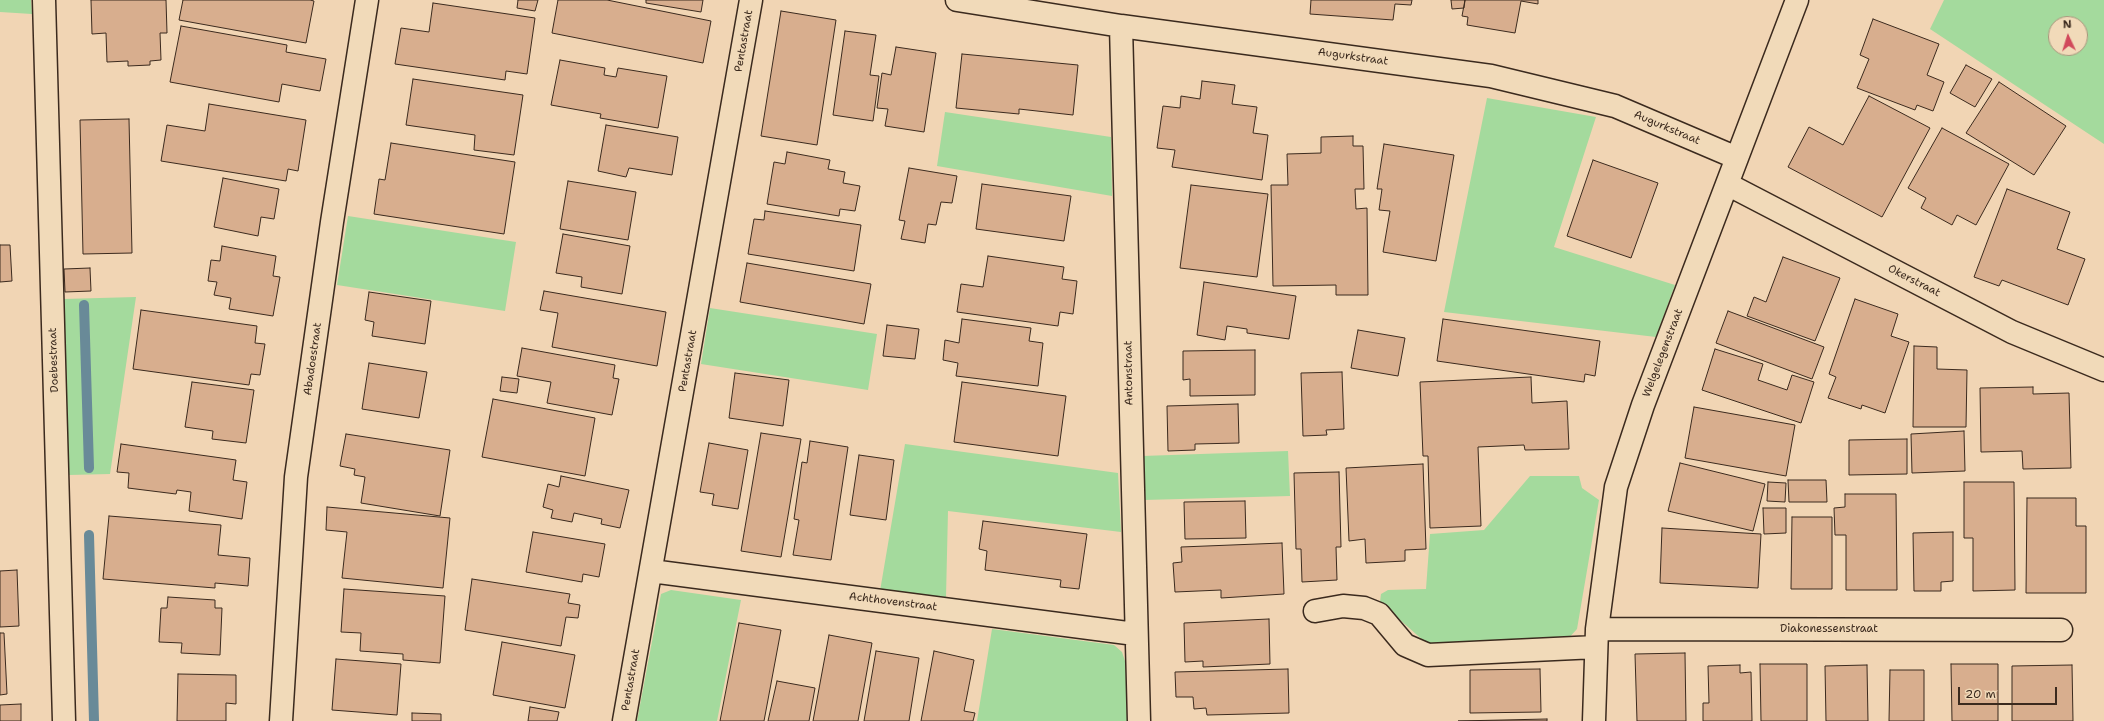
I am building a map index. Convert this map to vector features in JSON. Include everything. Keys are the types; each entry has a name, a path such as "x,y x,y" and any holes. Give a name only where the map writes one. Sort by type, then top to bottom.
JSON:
{"street":[{"name":"Doebestraat","path":"44,0 64,721"},
{"name":"Abadoestraat","path":"281,721 296,477 332,222 367,0"},
{"name":"Pentastraat","path":"624,721 751,0"},
{"name":"Augurkstraat","path":"957,0 1121,26 1491,76 1615,106 1737,158"},
{"name":"Welgelegenstraat","path":"1594,721 1596,638 1616,487 1643,405 1798,0"},
{"name":"Antonstraat","path":"1121,26 1135,634 1139,721"},
{"name":"Okerstraat","path":"1727,184 2012,332 2104,370"},
{"name":"Achthovenstraat","path":"651,571 1135,634"},
{"name":"Diakonessenstraat","path":"1315,611 1344,606 1364,608 1378,614 1405,645 1428,655 1596,638 2061,630"}],"green space":[{"path":"0,0 31,0 32,14 0,12"},
{"path":"1944,0 2104,0 2104,144 1930,29"},
{"path":"1487,98 1596,117 1554,247 1675,285 1656,337 1444,312"},
{"path":"945,112 1111,137 1112,196 937,166"},
{"path":"348,216 516,242 505,311 337,285"},
{"path":"136,297 110,474 69,475 63,299"},
{"path":"710,308 877,334 868,390 701,364"},
{"path":"905,444 1118,473 1121,532 948,511 946,597 880,591"},
{"path":"1288,451 1290,496 1144,500 1142,456"},
{"path":"1530,476 1579,476 1582,488 1599,500 1577,629 1566,641 1441,648 1426,643 1380,602 1381,594 1388,590 1426,589 1430,534 1484,530"},
{"path":"671,590 741,600 717,721 637,721 661,594"},
{"path":"992,629 1114,645 1122,652 1126,664 1128,721 977,721"}],"building":[{"path":"91,0 166,0 167,33 160,33 161,60 150,61 150,65 128,66 128,61 107,62 106,33 92,34"},
{"path":"183,0 314,1 306,43 179,20"},
{"path":"518,0 538,0 535,11 517,8"},
{"path":"558,0 607,0 711,21 703,63 552,33"},
{"path":"646,0 703,0 701,12 646,3"},
{"path":"1311,0 1412,0 1411,5 1395,4 1393,20 1310,14"},
{"path":"1451,0 1465,0 1464,8 1452,9"},
{"path":"1465,0 1538,0 1538,4 1521,1 1515,33 1467,25 1468,17 1462,16"},
{"path":"433,3 535,18 527,74 506,71 505,80 395,64 401,28 429,32"},
{"path":"781,11 836,20 817,145 761,136"},
{"path":"1873,19 1939,44 1927,75 1944,82 1933,111 1917,105 1915,110 1857,88 1869,59 1860,55"},
{"path":"181,26 287,45 286,52 326,59 320,91 282,84 279,102 170,82"},
{"path":"845,31 876,35 870,75 879,76 873,121 833,115"},
{"path":"896,47 936,53 924,132 885,126 888,109 877,108 882,73 891,75"},
{"path":"962,54 1078,65 1073,115 1019,109 1019,114 956,108"},
{"path":"560,60 605,68 604,75 616,77 618,68 667,76 658,128 600,118 601,114 551,105"},
{"path":"1966,65 1992,79 1975,107 1950,93"},
{"path":"413,79 523,95 514,155 474,150 475,135 406,125"},
{"path":"1202,81 1235,85 1232,104 1257,107 1253,133 1268,135 1262,180 1172,167 1175,150 1157,148 1163,106 1180,108 1181,96 1200,99"},
{"path":"1999,82 2066,126 2034,175 1966,133"},
{"path":"1869,96 1930,128 1882,217 1788,167 1809,127 1843,145"},
{"path":"209,104 306,120 298,171 288,169 286,181 161,161 167,125 205,131"},
{"path":"129,119 132,253 83,254 80,120"},
{"path":"606,125 678,137 672,175 629,168 626,177 598,171"},
{"path":"1942,128 2009,164 1976,225 1957,215 1952,225 1921,208 1926,198 1908,188"},
{"path":"1353,136 1353,146 1363,146 1364,189 1355,189 1356,209 1367,208 1368,295 1336,295 1336,285 1273,286 1271,185 1288,185 1287,154 1321,153 1321,137"},
{"path":"391,143 515,162 504,234 374,214 379,179 385,180"},
{"path":"1384,144 1454,155 1436,261 1383,252 1390,211 1379,210 1382,189 1377,189"},
{"path":"787,152 830,160 828,169 845,172 843,183 860,186 855,211 840,209 839,216 767,204 774,162 785,164"},
{"path":"1593,160 1658,183 1631,258 1567,236"},
{"path":"909,168 957,176 952,203 941,202 936,225 928,224 925,243 901,239 905,221 899,220"},
{"path":"223,178 279,189 274,219 261,217 258,236 214,227"},
{"path":"568,181 636,192 628,240 560,229"},
{"path":"982,184 1071,196 1064,241 976,229"},
{"path":"1191,185 1268,194 1257,277 1180,268"},
{"path":"2007,189 2070,212 2057,249 2085,259 2068,305 2002,280 1999,286 1974,277"},
{"path":"765,211 861,225 854,271 748,254 754,219 764,220"},
{"path":"563,234 630,246 622,294 581,287 582,277 556,273"},
{"path":"0,245 10,245 12,281 0,282"},
{"path":"222,246 276,256 273,276 280,277 273,316 229,309 231,298 214,295 217,282 208,281 211,260 220,261"},
{"path":"988,256 1064,267 1062,279 1077,281 1073,314 1060,312 1058,326 957,312 961,284 983,287"},
{"path":"1783,257 1840,278 1815,341 1747,316 1754,297 1766,302"},
{"path":"747,263 871,284 864,324 740,302"},
{"path":"90,268 91,291 65,292 64,269"},
{"path":"1204,282 1296,296 1289,339 1247,333 1247,329 1227,326 1225,340 1197,335"},
{"path":"544,291 666,312 657,366 552,347 558,313 540,310"},
{"path":"369,292 431,301 425,344 372,336 374,322 365,320"},
{"path":"1855,299 1898,314 1891,336 1909,342 1885,413 1862,405 1861,409 1828,398 1836,377 1829,374"},
{"path":"141,310 257,326 255,343 265,344 260,375 251,374 249,385 133,369"},
{"path":"1728,311 1824,347 1812,379 1716,343"},
{"path":"962,319 1031,328 1029,341 1043,343 1038,386 956,376 958,363 943,360 945,340 959,343"},
{"path":"1443,319 1600,341 1595,376 1585,374 1584,382 1437,361"},
{"path":"887,325 919,329 915,359 883,356"},
{"path":"1358,330 1405,338 1398,376 1351,368"},
{"path":"1914,346 1937,347 1937,369 1967,370 1966,427 1913,427"},
{"path":"522,348 615,365 613,378 619,379 612,415 547,403 551,382 517,376"},
{"path":"1715,349 1763,364 1758,380 1787,390 1792,375 1814,382 1801,423 1702,390"},
{"path":"1255,350 1255,395 1190,396 1190,379 1183,380 1183,351"},
{"path":"369,363 427,372 419,418 362,409"},
{"path":"1342,372 1344,429 1326,430 1327,435 1303,436 1301,373"},
{"path":"735,373 789,380 783,426 729,418"},
{"path":"502,377 519,379 517,393 500,391"},
{"path":"1531,377 1532,403 1567,401 1569,449 1525,450 1524,445 1478,447 1481,526 1430,528 1428,456 1423,456 1420,382"},
{"path":"192,382 254,390 246,443 212,439 213,431 185,427"},
{"path":"962,382 1066,396 1058,456 954,442"},
{"path":"2033,387 2033,394 2069,393 2071,468 2023,469 2022,451 1981,452 1980,388"},
{"path":"493,399 595,418 585,476 482,457"},
{"path":"1238,404 1239,443 1195,444 1195,450 1168,451 1167,406"},
{"path":"1694,407 1795,425 1786,476 1685,458"},
{"path":"1964,431 1965,471 1912,473 1911,434"},
{"path":"761,433 801,439 781,557 741,551"},
{"path":"346,434 450,450 440,516 361,503 365,477 354,475 355,469 340,466"},
{"path":"1907,439 1907,474 1849,475 1849,440"},
{"path":"810,441 848,447 831,560 793,555 799,520 794,519 802,462 807,463"},
{"path":"709,443 748,450 738,509 712,505 714,494 700,492"},
{"path":"121,444 236,460 233,480 247,482 242,519 189,511 191,492 177,490 176,494 128,488 129,473 117,472"},
{"path":"859,455 894,460 886,520 850,515"},
{"path":"1680,463 1765,484 1753,531 1668,511"},
{"path":"1423,464 1426,549 1405,550 1405,561 1366,563 1365,539 1349,541 1346,468"},
{"path":"1339,472 1341,547 1336,547 1337,580 1302,582 1301,549 1296,549 1294,473"},
{"path":"561,476 629,490 620,528 601,524 602,519 574,513 572,522 551,518 553,510 543,507 548,484 559,487"},
{"path":"1788,480 1826,480 1827,502 1789,502"},
{"path":"1768,482 1786,483 1785,502 1767,501"},
{"path":"1964,482 2014,482 2015,590 1973,591 1973,538 1964,538"},
{"path":"1845,494 1896,494 1897,590 1846,590 1846,535 1835,535 1834,508 1845,507"},
{"path":"2027,498 2076,498 2076,526 2086,526 2086,593 2026,593"},
{"path":"1245,501 1246,538 1185,539 1184,502"},
{"path":"327,507 450,518 443,588 342,578 347,532 326,530"},
{"path":"1763,508 1786,508 1786,533 1764,534"},
{"path":"109,516 221,525 218,555 250,558 248,586 215,583 215,588 103,579"},
{"path":"1792,517 1832,517 1832,589 1791,589"},
{"path":"983,521 1087,534 1079,589 1060,587 1061,580 985,570 987,551 979,549"},
{"path":"1662,528 1761,534 1758,588 1660,583"},
{"path":"533,532 605,544 599,577 583,574 582,582 526,572"},
{"path":"1953,532 1953,581 1941,582 1941,591 1914,591 1913,533"},
{"path":"1282,543 1284,594 1221,598 1221,590 1175,592 1173,563 1182,562 1181,547"},
{"path":"17,570 19,626 0,627 0,571"},
{"path":"472,579 570,594 568,603 580,605 578,618 566,617 561,646 465,630"},
{"path":"344,589 445,596 440,663 403,660 403,654 360,651 361,633 341,632"},
{"path":"168,597 215,600 215,608 222,608 220,655 181,653 182,643 159,642 161,608 167,608"},
{"path":"1269,619 1270,664 1203,667 1203,661 1185,662 1184,623"},
{"path":"739,623 781,630 764,721 720,721"},
{"path":"0,633 4,633 7,694 0,695"},
{"path":"829,635 872,643 858,721 813,721"},
{"path":"502,642 575,655 565,708 493,695"},
{"path":"876,651 919,658 909,721 864,721"},
{"path":"934,651 974,660 964,711 975,713 973,721 921,721"},
{"path":"1685,653 1686,721 1637,721 1635,654"},
{"path":"336,659 401,664 397,715 332,710"},
{"path":"1760,664 1807,664 1807,721 1761,721"},
{"path":"1951,664 1998,664 1998,721 1952,721"},
{"path":"1740,665 1740,673 1751,672 1752,721 1703,721 1703,703 1709,703 1708,666"},
{"path":"1867,665 1868,721 1826,721 1825,666"},
{"path":"2072,665 2073,721 2012,721 2012,666"},
{"path":"1288,669 1289,713 1207,715 1206,708 1194,709 1193,697 1176,697 1175,672"},
{"path":"1540,669 1541,712 1470,713 1470,670"},
{"path":"1890,670 1924,670 1924,721 1889,721"},
{"path":"178,674 236,675 236,704 226,703 226,721 177,721"},
{"path":"777,681 815,688 809,721 768,721"},
{"path":"21,704 21,721 0,721 0,705"},
{"path":"530,707 559,712 557,721 528,721"},
{"path":"412,713 441,714 441,721 412,721"},
{"path":"1547,719 1547,721 1458,721"}],"waterway":[{"path":"84,305 89,468"},
{"path":"89,535 94,721"}]}
